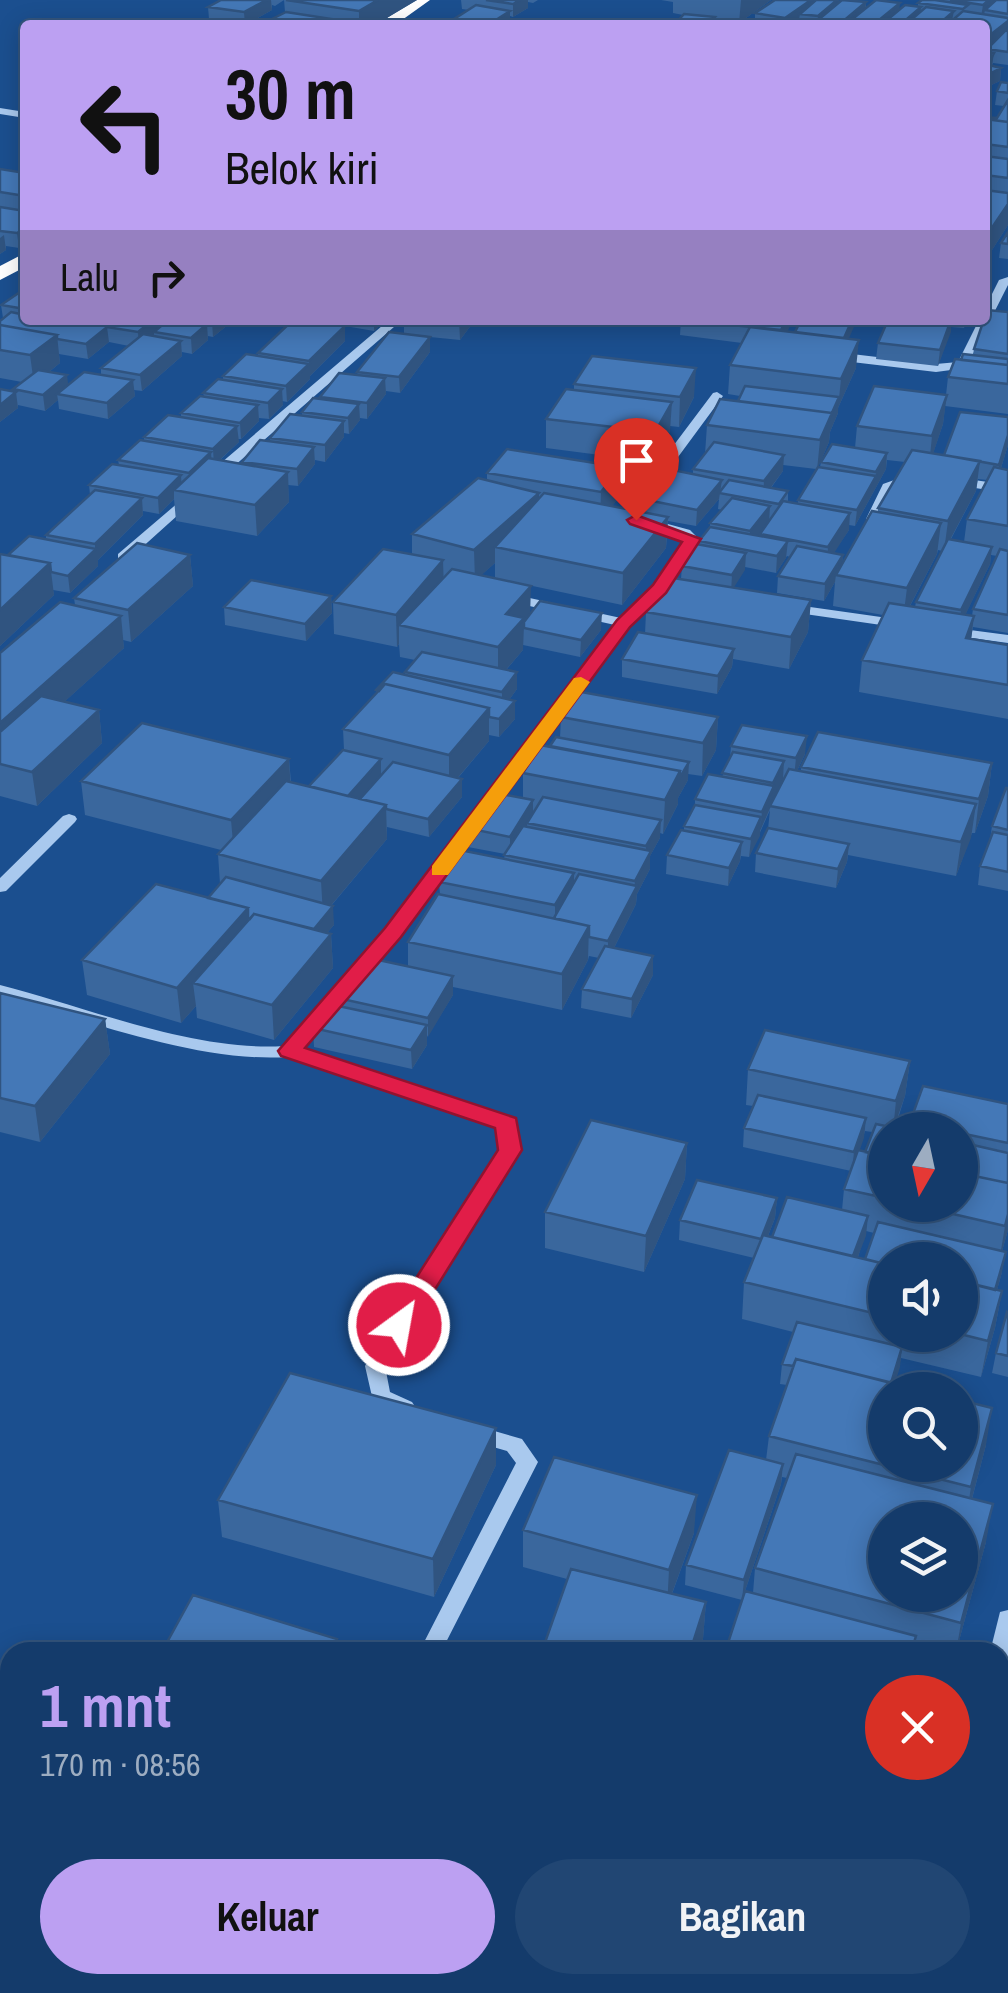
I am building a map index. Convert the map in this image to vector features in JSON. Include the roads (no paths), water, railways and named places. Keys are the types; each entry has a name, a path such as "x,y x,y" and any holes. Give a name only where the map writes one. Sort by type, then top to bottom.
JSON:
{"highway":[{"path":"392,20 422,0"}],"street":[{"path":"990,313 1006,280"},
{"path":"112,566 390,325"},
{"path":"817,354 956,368 967,360 984,325"},
{"path":"289,1051 393,932 624,624 660,589 692,539 636,520 632,510 717,396"},
{"path":"874,519 888,487 904,477 1008,490"},
{"path":"660,589 679,592"},
{"path":"493,594 624,624"},
{"path":"773,605 919,626"},
{"path":"936,629 1008,639"},
{"path":"0,887 69,818"},
{"path":"0,990 225,1048 270,1056 289,1051 507,1124 510,1150 375,1366 380,1396 423,1416"},
{"path":"435,1642 528,1462 514,1445 457,1429"}]}
